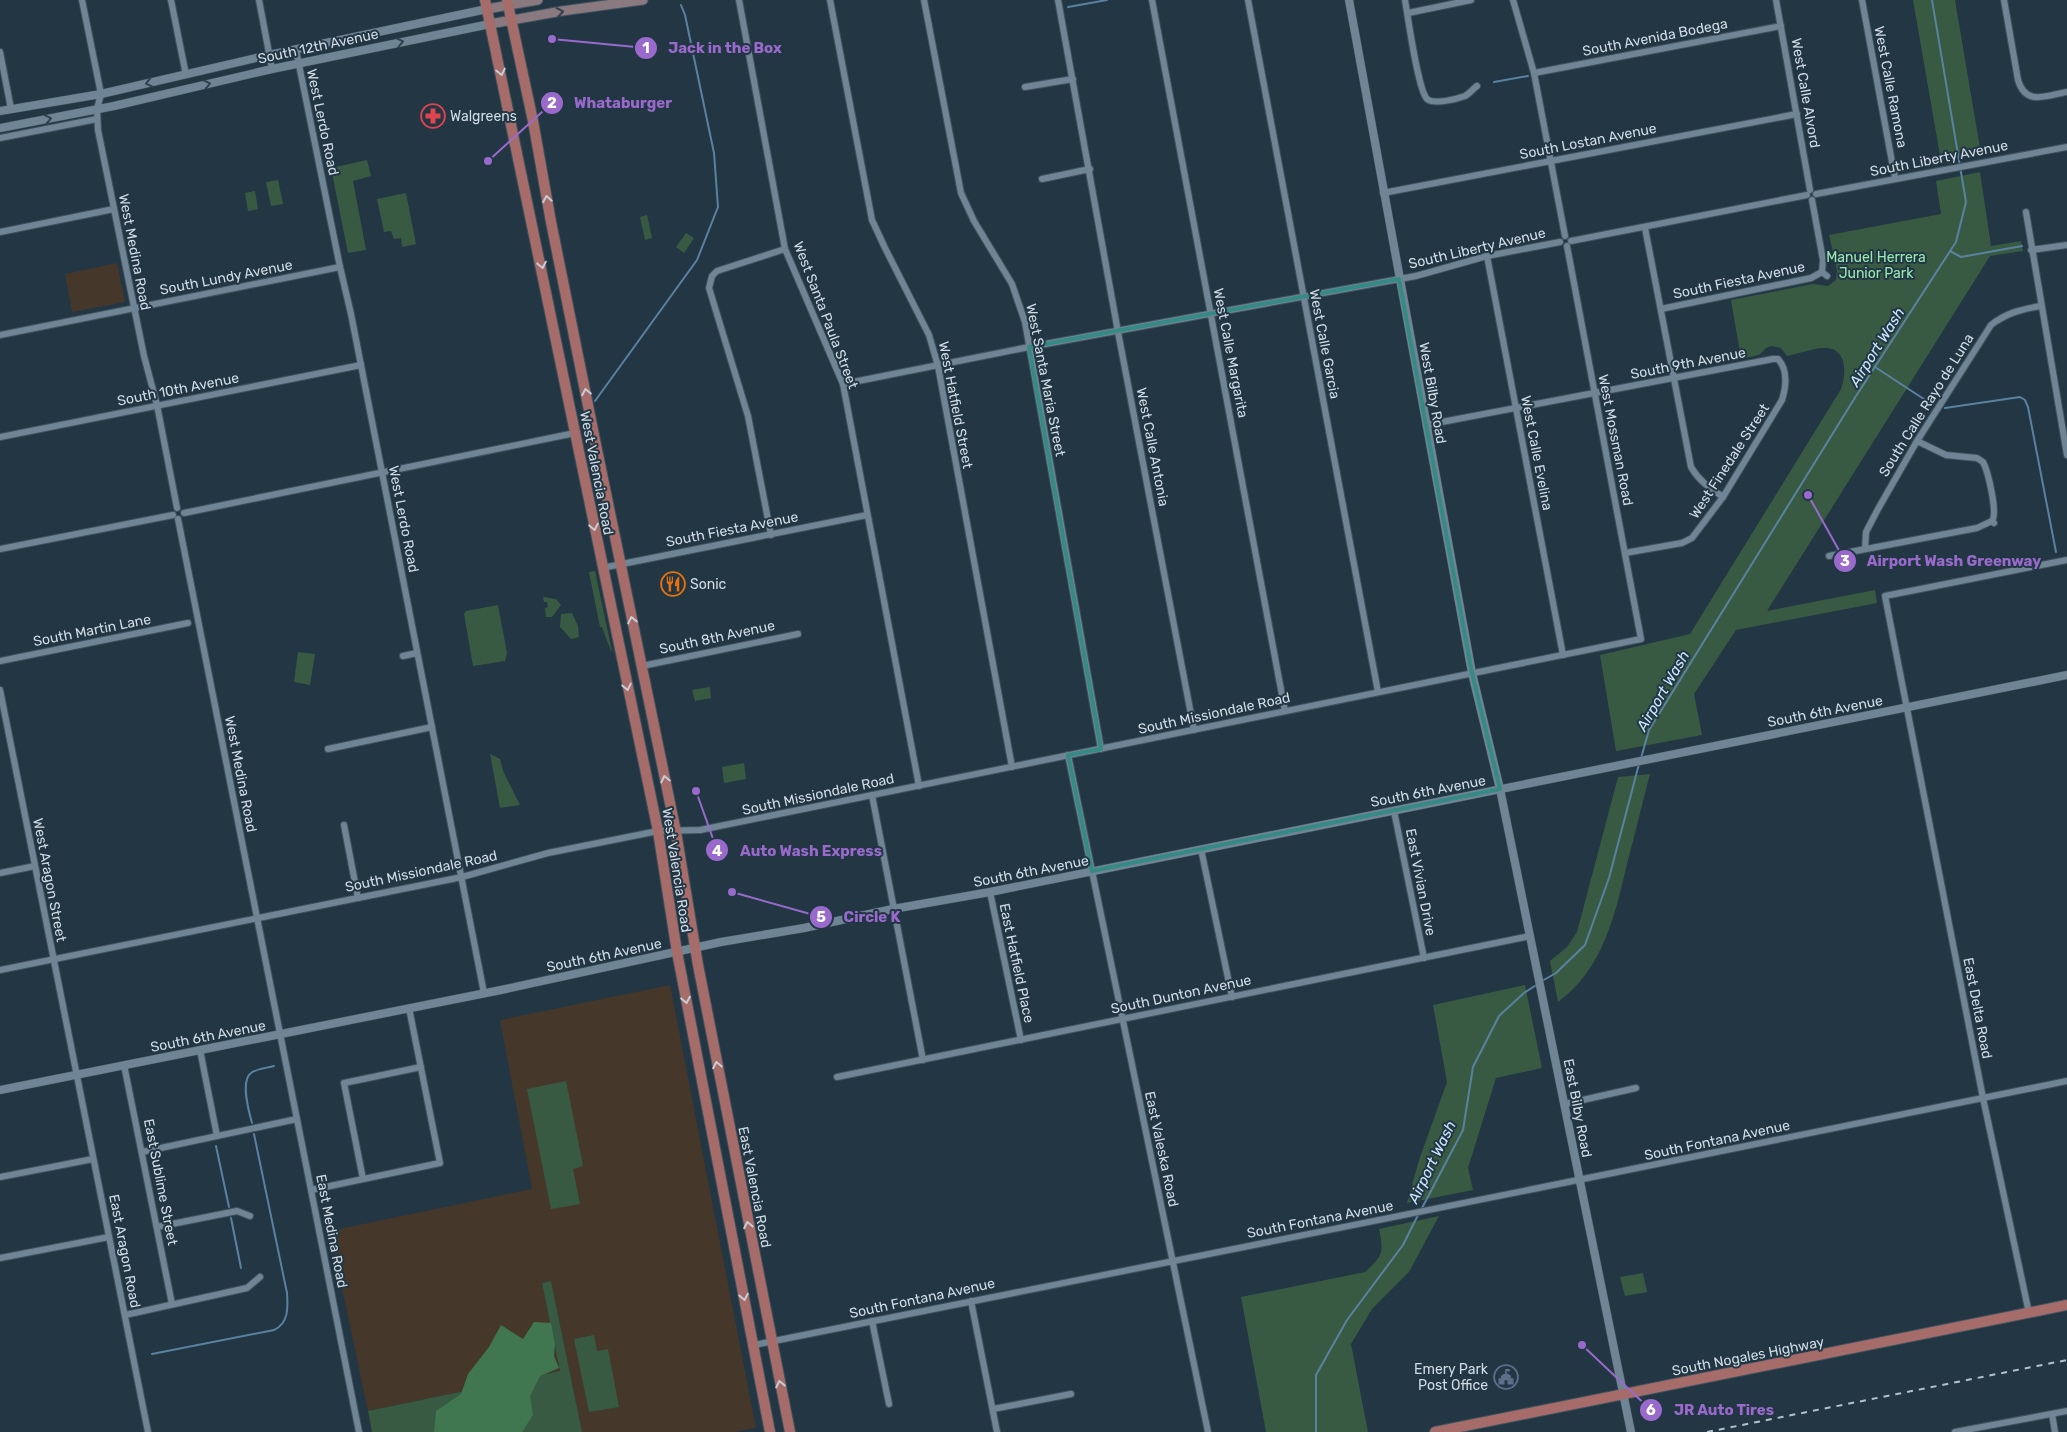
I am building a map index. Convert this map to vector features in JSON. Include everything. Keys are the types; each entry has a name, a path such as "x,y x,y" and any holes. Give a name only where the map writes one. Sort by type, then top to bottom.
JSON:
{"main road":[{"name":"South 12th Avenue","path":"486,5 538,0"},
{"name":"South 12th Avenue","path":"490,24 562,11 643,0"},
{"name":"West Valencia Road","path":"508,2 620,564 676,832 695,948"},
{"name":"West Valencia Road","path":"486,5 658,832 677,952"},
{"path":"533,225 551,222"},
{"path":"575,433 593,429"},
{"name":"East Valencia Road","path":"695,948 790,1432"},
{"path":"677,952 770,1432"},
{"path":"720,1175 738,1172"},
{"name":"South Nogales Highway","path":"1435,1432 2067,1305"}],"street":[{"name":"West Medina Road","path":"82,0 101,94 97,109 97,119 134,308 157,406 177,508"},
{"path":"171,0 186,75"},
{"path":"259,0 272,69"},
{"name":"West Santa Paula Street","path":"739,0 785,248 842,384 919,786"},
{"name":"West Hatfield Street","path":"830,0 872,220 884,248 929,335 938,366 1012,767"},
{"name":"West Santa Maria Street","path":"924,0 961,193 974,221 1012,284 1024,322 1101,748"},
{"name":"West Calle Antonia","path":"1058,0 1118,332 1194,730"},
{"name":"West Calle Margarita","path":"1152,0 1285,711"},
{"name":"West Calle Garcia","path":"1248,0 1378,692"},
{"name":"West Bilby Road","path":"1349,0 1472,673 1500,789"},
{"path":"1405,0 1426,102 1438,102 1466,96 1477,86"},
{"path":"1408,12 1471,0"},
{"path":"1512,0 1534,72 1565,236 1569,237 1569,244 1564,246 1560,242 1565,236"},
{"name":"West Calle Alvord","path":"1776,0 1824,274"},
{"name":"West Calle Ramona","path":"1862,0 1895,178"},
{"path":"2004,0 2018,80 2025,95 2036,98 2067,92"},
{"name":"South 12th Avenue","path":"0,112 101,94 486,5"},
{"name":"South 12th Avenue","path":"0,128 97,109 272,69 490,24"},
{"name":"South Avenida Bodega","path":"1534,72 1781,26"},
{"name":"West Lerdo Road","path":"296,50 361,365 484,993"},
{"path":"0,52 11,109"},
{"path":"1025,87 1073,79"},
{"name":"South Lostan Avenue","path":"1383,192 1797,114"},
{"path":"0,138 97,119"},
{"name":"South Liberty Avenue","path":"1569,244 1895,178 2067,147"},
{"path":"1042,179 1090,169"},
{"path":"0,232 114,209"},
{"path":"2026,212 2067,455"},
{"path":"1645,228 1690,467 1696,477 1723,497"},
{"name":"South Liberty Avenue","path":"842,384 1029,347 1399,279 1440,270 1487,256 1560,242"},
{"name":"West Mossman Road","path":"1569,244 1640,638"},
{"path":"2031,250 2067,245"},
{"path":"771,535 748,416 710,292 712,276 722,268 785,248"},
{"name":"West Calle Evelina","path":"1487,256 1562,654"},
{"name":"South Lundy Avenue","path":"0,335 340,267"},
{"name":"South Fiesta Avenue","path":"1661,308 1824,274"},
{"name":"South Calle Rayo de Luna","path":"1865,549 1866,532 1918,440 1991,325 2006,315 2023,309 2041,306"},
{"name":"South 9th Avenue","path":"1426,425 1776,357"},
{"name":"West Finedale Street","path":"1625,553 1682,543 1692,538 1723,497 1782,400 1786,382 1783,368 1776,357"},
{"name":"South 10th Avenue","path":"0,437 361,365"},
{"path":"184,513 575,433"},
{"path":"1829,556 1977,528 1993,522 1995,514 1984,461 1977,458 1946,455 1918,440"},
{"path":"175,517 174,510 177,508 184,513"},
{"path":"0,549 175,517 182,518 184,513"},
{"name":"South Fiesta Avenue","path":"602,568 867,515"},
{"name":"West Medina Road","path":"175,517 280,1035"},
{"name":"East Delta Road","path":"2029,1313 1983,1098 1885,596 2067,560"},
{"name":"South Martin Lane","path":"0,661 188,623"},
{"name":"South 8th Avenue","path":"642,666 798,634"},
{"name":"South Missiondale Road","path":"0,970 462,877 548,853 658,832 700,830 1640,638"},
{"path":"403,656 417,653"},
{"name":"South 6th Avenue","path":"0,1090 280,1035 721,942 990,892 2067,676"},
{"name":"West Aragon Street","path":"0,690 76,1074"},
{"path":"328,749 432,727"},
{"name":"East Valeska Road","path":"1068,755 1208,1432"},
{"name":"East Bilby Road","path":"1500,789 1631,1432"},
{"path":"872,795 923,1060"},
{"name":"East Vivian Drive","path":"1394,810 1424,958"},
{"path":"344,825 358,898"},
{"path":"1201,849 1232,997"},
{"path":"0,873 35,866"},
{"name":"East Hatfield Place","path":"990,892 1020,1040"},
{"name":"South Dunton Avenue","path":"837,1078 1530,936"},
{"path":"311,1190 440,1163 409,1008"},
{"name":"East Medina Road","path":"280,1035 359,1432"},
{"path":"200,1050 217,1136"},
{"name":"East Sublime Street","path":"124,1065 172,1304"},
{"path":"363,1179 344,1083 421,1067"},
{"name":"East Aragon Road","path":"76,1074 148,1432"},
{"name":"South Fontana Avenue","path":"754,1345 872,1320 1580,1181 2067,1081"},
{"path":"1565,1104 1636,1088"},
{"path":"142,1152 297,1119"},
{"path":"0,1178 93,1159"},
{"path":"157,1227 237,1211 250,1216"},
{"path":"0,1258 109,1237"},
{"path":"125,1315 247,1288 260,1277"},
{"path":"971,1301 997,1432"},
{"path":"872,1320 889,1404"},
{"path":"992,1409 1072,1394"},
{"path":"1955,1432 2067,1411"},
{"path":"2052,1414 2055,1432"}],"highlighted area":[{"path":"1399,279 1472,673 1500,789 1092,871 1068,755 1101,749 1029,347"}],"shaded area":[{"path":"117,263 125,302 72,312 65,274"},
{"path":"670,985 756,1428 734,1432 582,1432 551,1281 542,1283 560,1371 368,1411 330,1231 532,1189 500,1020"}],"green space":[{"path":"1913,0 1955,0 1981,154 1941,161"},
{"path":"367,160 371,176 353,181 366,250 348,253 331,168"},
{"name":"Manuel Herrera Junior Park","path":"1980,172 1991,246 2021,241 2023,251 1990,256 1767,611 1875,590 1877,603 1736,630 1694,694 1702,735 1616,751 1600,655 1690,634 1841,389 1843,382 1843,361 1836,351 1830,348 1787,356 1781,348 1771,346 1759,355 1741,359 1731,300 1813,284 1828,286 1836,280 1837,270 1829,235 1941,214 1936,181"},
{"path":"278,180 283,204 271,206 266,182"},
{"path":"255,191 258,209 248,211 245,193"},
{"path":"406,193 416,244 402,247 401,238 394,239 391,231 384,232 377,199"},
{"path":"647,215 652,238 645,240 640,217"},
{"path":"686,233 694,238 684,253 676,247"},
{"path":"595,571 612,651 602,627 600,627 589,572"},
{"path":"543,597 556,599 561,605 552,617 546,617 545,608 548,607"},
{"path":"498,605 507,653 505,661 473,666 464,614 466,611"},
{"path":"572,613 578,626 579,637 571,639 560,627 561,614"},
{"path":"298,652 315,654 310,685 294,682"},
{"path":"710,687 711,698 695,701 692,690"},
{"path":"490,754 500,759 503,771 520,805 500,808"},
{"path":"744,763 746,779 724,783 722,767"},
{"path":"1650,774 1612,921 1605,940 1586,974 1558,1002 1550,961 1567,947 1577,932 1618,777"},
{"path":"1525,985 1542,1068 1496,1078 1468,1168 1473,1190 1407,1203 1419,1160 1447,1082 1433,1005"},
{"path":"566,1081 583,1166 573,1169 580,1204 551,1209 527,1089"},
{"path":"1439,1216 1409,1272 1372,1309 1351,1344 1368,1432 1266,1432 1241,1297 1365,1272 1381,1253 1379,1229"},
{"path":"1643,1273 1647,1292 1625,1296 1620,1277"},
{"path":"551,1281 582,1432 372,1432 368,1411 560,1371 542,1283"},
{"path":"534,1322 551,1323 555,1344 554,1356 559,1368 540,1376 530,1396 533,1415 522,1432 434,1432 436,1411 461,1394 468,1374 489,1347 501,1325 523,1339"},
{"path":"594,1335 597,1351 608,1349 619,1407 589,1412 574,1339"}],"waterway":[{"path":"1068,7 1107,0"},
{"name":"Airport Wash","path":"1641,758 1649,730 1856,396 1956,242 1966,202 1932,0"},
{"path":"595,401 697,260 718,207 714,153 685,15 681,5"},
{"path":"1494,82 1528,76"},
{"path":"1950,251 1961,257 2022,246"},
{"path":"1875,367 1933,405"},
{"path":"1945,408 2020,397 2025,400 2028,407 2056,552"},
{"name":"Airport Wash","path":"1542,981 1556,973 1585,945 1609,878 1639,764"},
{"name":"Airport Wash","path":"1422,1208 1463,1130 1473,1067 1499,1016 1524,993 1538,984"},
{"path":"252,1123 246,1097 248,1077 256,1070 274,1066"},
{"path":"152,1354 274,1330 285,1319 287,1293 254,1134"},
{"path":"216,1146 229,1207"},
{"name":"Airport Wash","path":"1316,1432 1316,1375 1347,1320 1403,1245 1418,1215"},
{"path":"231,1218 241,1268"}],"railway":[{"path":"1707,1432 2067,1360"}],"place":[{"name":"Jack in the Box","path":"552,39"},
{"name":"Walgreens","path":"433,116"},
{"name":"Whataburger","path":"488,161"},
{"name":"Airport Wash Greenway","path":"1808,495"},
{"name":"Sonic","path":"673,584"},
{"name":"Auto Wash Express","path":"696,791"},
{"name":"Circle K","path":"732,892"},
{"name":"JR Auto Tires","path":"1582,1345"},
{"name":"Emery Park Post Office","path":"1506,1377"}]}
